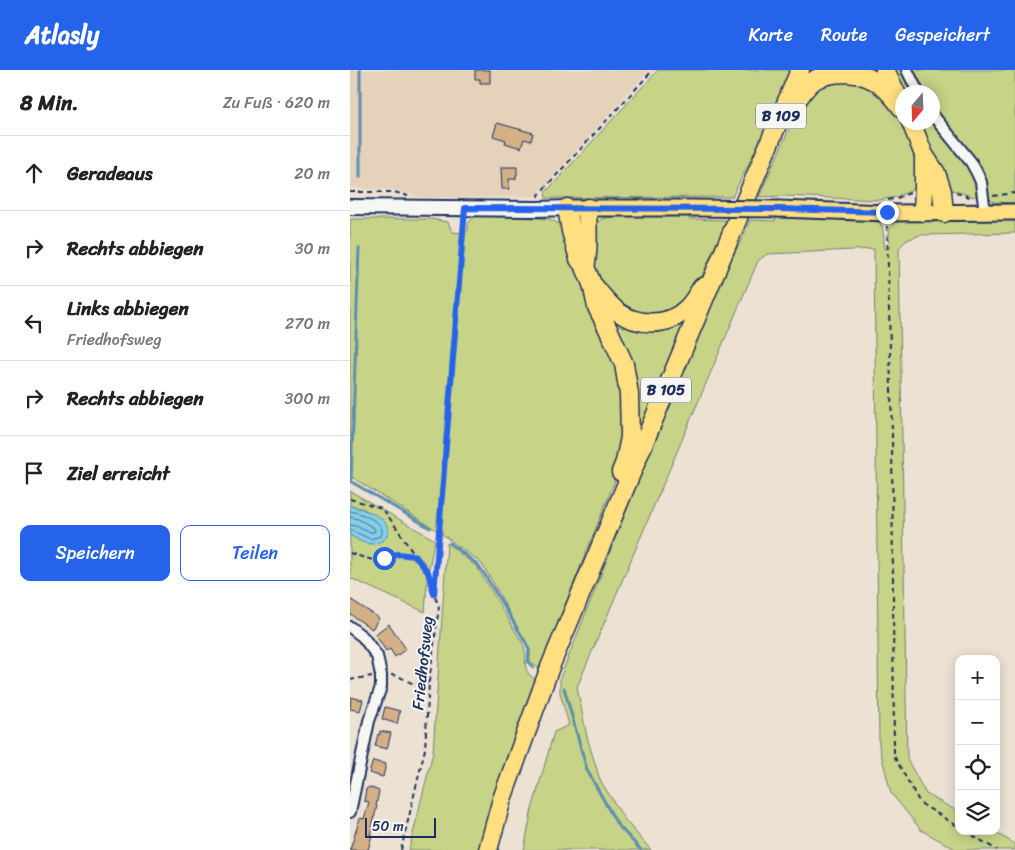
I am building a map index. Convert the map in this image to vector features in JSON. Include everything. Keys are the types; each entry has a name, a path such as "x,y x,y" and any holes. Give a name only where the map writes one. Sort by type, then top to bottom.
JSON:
{"highway":[{"name":"B 109","path":"730,239 800,70"},
{"path":"762,162 801,94 816,78 831,72 846,70 864,75 881,85 895,100"},
{"path":"885,70 895,92"},
{"path":"914,130 924,154 936,173 942,191 944,213"},
{"path":"922,212 924,154"},
{"path":"567,208 579,259 592,284 597,307 624,364 629,394 630,438 625,462 602,522 602,542"},
{"path":"584,268 588,257 588,208"},
{"path":"592,284 617,311 635,321 656,323 667,320 676,317 686,310 694,300 730,239"},
{"name":"B 105","path":"488,850 502,799 543,684 730,239"}],"main road":[{"path":"350,207 779,209 884,207 944,213 984,205 1015,212"}],"street":[{"path":"907,70 914,85"},
{"path":"940,124 971,162 977,173 984,205"},
{"path":"350,627 363,637 377,656 381,676 381,687 369,721 350,812"}],"path":[{"path":"536,209 537,200 542,192 653,70"},
{"path":"924,190 915,190 897,198 884,207 892,431 894,756 920,803 955,825"},
{"path":"942,191 952,191 972,198 984,205 1015,193"},
{"name":"Friedhofsweg","path":"401,850 425,749 429,682 439,607 434,594 465,208"},
{"path":"350,499 382,508 428,572 434,594"},
{"path":"350,553 373,560 398,554 415,556"},
{"path":"972,835 997,850"}],"shaded area":[{"path":"350,70 649,70 535,196 461,198 420,197 395,190 350,188"}],"green space":[{"path":"658,70 795,70 732,197 546,198 545,193"},
{"path":"889,70 903,70 912,85 898,85"},
{"path":"913,70 1015,70 1015,203 993,202 989,198 941,122 943,118 940,114 940,85 920,85"},
{"path":"862,78 891,105 895,113 895,130 904,130 917,159 918,188 896,197 880,200 784,196 759,197 801,102 815,85"},
{"path":"922,130 939,130 976,174 978,193 974,197 947,189"},
{"path":"477,216 550,219 565,229 614,350 626,405 618,473 561,615 547,659 541,671 530,661 530,650 481,563 438,531 350,476 350,219 431,219 448,222 452,232 464,233 468,230 468,225 472,219"},
{"path":"617,216 690,216 689,219 727,220 694,294 671,314 631,315 604,287 596,268 593,250 595,225 601,219"},
{"path":"777,216 878,219 883,230 885,249 890,248 890,227 900,218 1015,217 1015,233 920,235 907,240 899,248 907,759 926,794 955,810 955,835 1000,835 1015,844 1015,850 957,850 921,830 891,793 879,746 874,249 767,254 758,261 577,687 587,737 600,780 625,820 651,850 524,850 531,813 554,732 569,725 560,693 560,678 698,330 717,286 750,220 775,221"},
{"path":"608,310 615,316 689,313 637,444"},
{"path":"350,491 435,540 428,572 425,612 350,578 350,535 362,542 382,519 362,508 350,506"},
{"path":"447,543 477,567 523,644 526,668 531,676 537,680 482,850 409,850 433,752"}],"water":[{"path":"350,506 367,511 383,520 388,528 385,539 369,544 350,535"}],"building":[{"path":"475,70 490,70 490,83 480,83 480,79 475,79"},
{"path":"497,123 533,133 531,141 524,139 521,148 505,143 506,140 493,136"},
{"path":"501,167 517,167 516,179 509,179 509,189 502,189"},
{"path":"350,599 379,618 372,629 350,614"},
{"path":"389,624 406,649 395,657 390,649 386,651 375,634"},
{"path":"351,697 363,700 360,711 350,709"},
{"path":"385,707 400,711 397,724 382,719"},
{"path":"380,731 391,733 387,749 375,746"},
{"path":"373,761 386,764 383,777 369,773"},
{"path":"369,787 379,791 368,850 350,850 360,818 364,819 369,802 364,801 366,789"}],"waterway":[{"path":"360,70 360,177"},
{"path":"351,481 359,248"},
{"path":"350,481 430,528"},
{"path":"450,543 478,565 485,575 526,643 529,650 528,662 533,667"},
{"path":"564,688 587,770 617,824 641,850"}],"route":[{"path":"384,558 398,554 415,556 428,572 434,594 465,208 779,209 887,212"}]}
